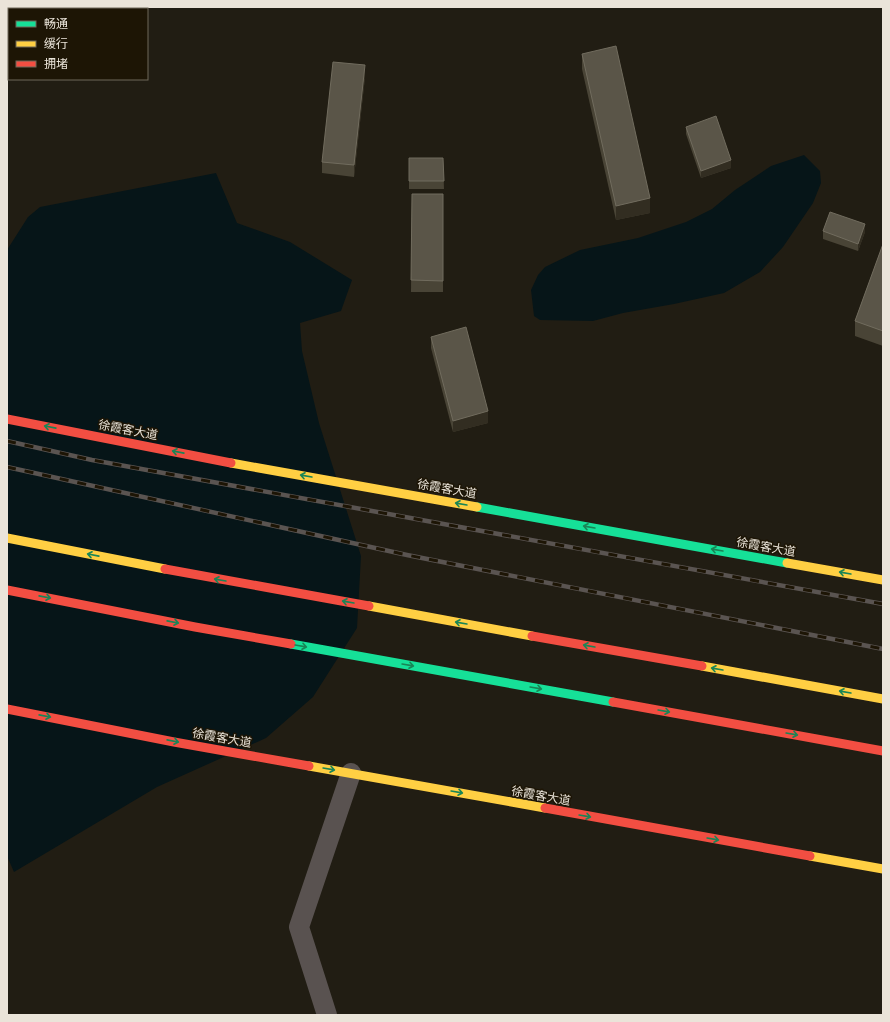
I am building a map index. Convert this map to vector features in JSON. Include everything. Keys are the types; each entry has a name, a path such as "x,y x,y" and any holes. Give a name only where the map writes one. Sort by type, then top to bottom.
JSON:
{"main road":[{"name":"徐霞客大道","path":"7,419 227,462 883,580"},
{"path":"7,538 205,577 883,699"},
{"path":"7,590 195,627 883,751"},
{"name":"徐霞客大道","path":"7,709 174,742 883,869"}],"street":[{"path":"327,1015 299,927 352,773"}],"shaded area":[{"path":"804,155 820,171 821,183 813,203 783,247 760,272 724,293 623,313 593,321 540,320 534,316 531,290 538,275 545,267 580,250 638,238 686,222 712,209 735,190 771,166"},
{"path":"216,173 237,223 290,242 352,280 341,311 300,323 302,351 319,423 361,556 357,628 313,697 266,738 157,787 14,872 7,856 7,250 28,217 40,207"}],"building":[{"path":"616,46 650,198 616,206 582,54"},
{"path":"333,62 365,65 354,165 322,162"},
{"path":"716,116 731,160 701,171 686,127"},
{"path":"409,158 443,158 444,181 409,181"},
{"path":"412,194 443,194 443,281 411,280"},
{"path":"830,212 865,224 858,244 823,231"},
{"path":"883,244 883,331 855,321"},
{"path":"466,327 488,411 453,421 431,337"}],"railway":[{"path":"7,441 92,460 883,604"},
{"path":"7,467 407,555 883,649"}],"traffic: fast":[{"path":"477,507 787,563"},
{"path":"291,644 613,702"}],"traffic: slow":[{"path":"231,463 477,507"},
{"path":"7,538 165,569"},
{"path":"787,563 883,580"},
{"path":"369,606 532,636"},
{"path":"702,666 883,699"},
{"path":"309,766 545,808"},
{"path":"810,856 883,869"}],"traffic: jam":[{"path":"7,419 231,463"},
{"path":"165,569 369,606"},
{"path":"7,590 195,627 291,644"},
{"path":"532,636 702,666"},
{"path":"613,702 883,751"},
{"path":"7,709 174,742 309,766"},
{"path":"545,808 810,856"}]}
